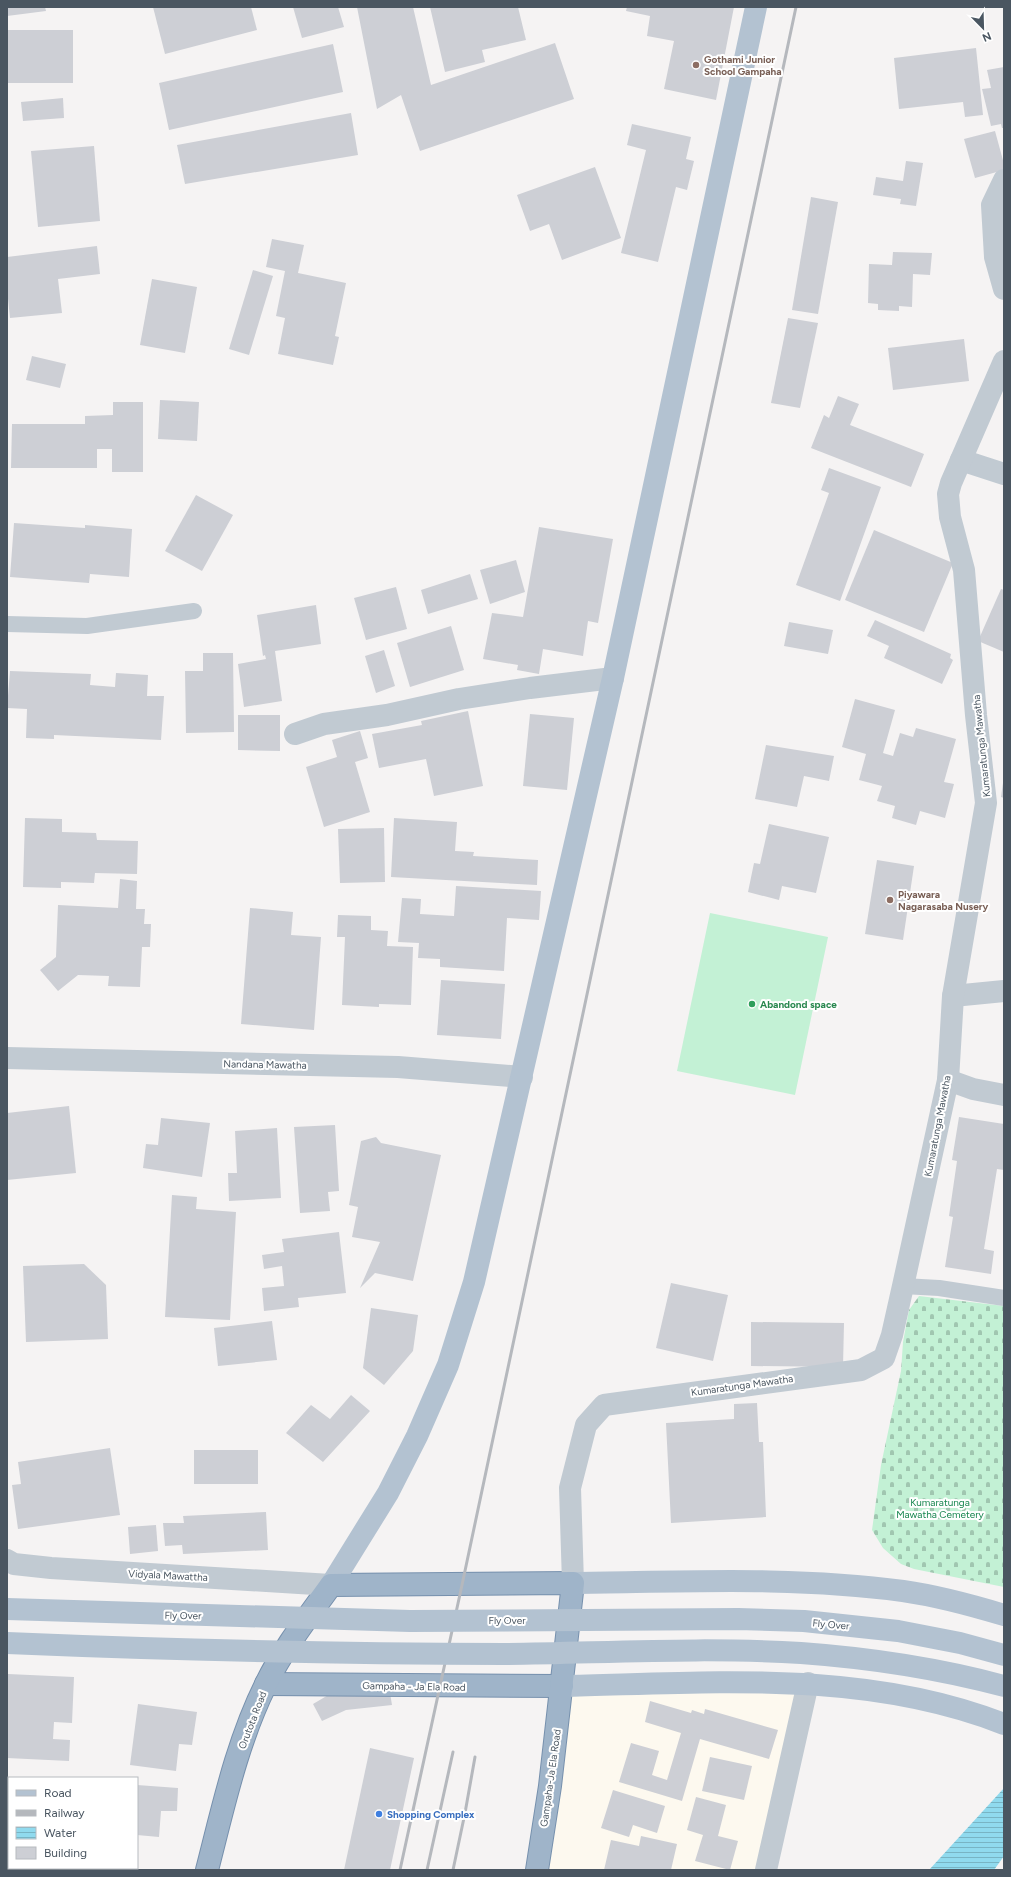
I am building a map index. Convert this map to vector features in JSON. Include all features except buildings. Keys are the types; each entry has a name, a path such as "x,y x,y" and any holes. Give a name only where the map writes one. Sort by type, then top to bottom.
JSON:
{"highway":[{"path":"331,1585 573,1584"},
{"name":"Gampaha-Ja Ela Road","path":"537,1870 550,1786 573,1584"},
{"name":"Orutota Road","path":"207,1870 244,1738 266,1684 294,1637 331,1585"},
{"name":"Gampaha - Ja Ela Road","path":"266,1684 562,1686"}],"main road":[{"path":"331,1585 388,1493 417,1436 448,1365 474,1282 613,678 756,7"},
{"path":"573,1584 713,1581 829,1584 904,1591 959,1602 1004,1615"},
{"name":"Fly Over","path":"7,1609 410,1621 738,1619 804,1622 898,1631 960,1643 1004,1656"},
{"path":"7,1644 138,1649 395,1654 740,1651 801,1653 901,1664 960,1674 1004,1686"},
{"path":"562,1686 808,1683 885,1692 938,1702 1004,1724"}],"street":[{"path":"1004,180 992,205 995,257 1004,289"},
{"name":"Kumaratunga Mawatha","path":"573,1584 570,1488 586,1425 604,1405 861,1370 884,1358 892,1335 948,1080 953,996 986,803 976,715 964,570 950,517 948,494 951,483 1004,361"},
{"path":"961,460 1004,474"},
{"path":"295,734 324,724 387,715 459,699 530,688 613,678"},
{"path":"953,996 1004,991"},
{"name":"Nandana Mawatha","path":"7,1058 398,1067 522,1077"},
{"path":"948,1080 973,1089 1004,1095"},
{"name":"Vidyala Mawattha","path":"7,1560 14,1564 51,1568 331,1585"},
{"path":"766,1870 808,1683"}],"lane":[{"path":"7,624 87,626 194,611"},
{"path":"903,1286 939,1288 1004,1298"}],"shaded area":[{"path":"808,1683 766,1870 537,1870 562,1686"}],"green space":[{"name":"Abandond space","path":"710,913 828,937 795,1095 677,1071"},
{"name":"Kumaratunga Mawatha Cemetery","path":"919,1296 1004,1306 1004,1587 914,1569 901,1564 883,1548 872,1530 881,1465 901,1371 903,1342 909,1310"}],"water":[{"path":"1004,1788 1004,1856 994,1870 929,1870"}],"railway":[{"path":"400,1870 462,1585 796,7"},
{"path":"427,1870 453,1752"},
{"path":"453,1870 475,1757"}],"place":[{"name":"Gothami Junior School Gampaha","path":"696,65"},
{"name":"Piyawara Nagarasaba Nusery","path":"890,900"},
{"name":"Abandond space","path":"752,1004"},
{"name":"Shopping Complex","path":"379,1814"}]}
